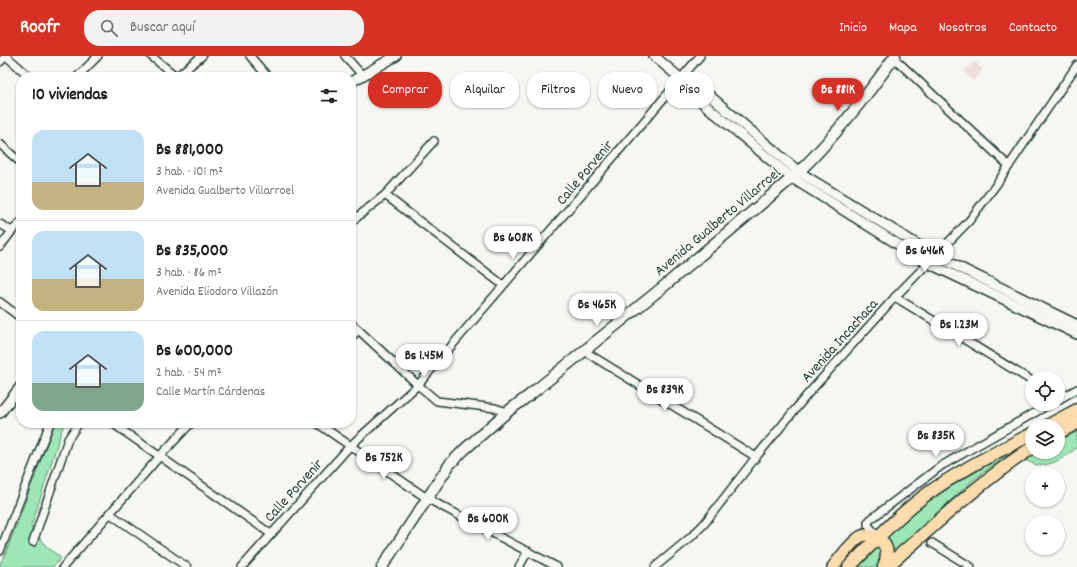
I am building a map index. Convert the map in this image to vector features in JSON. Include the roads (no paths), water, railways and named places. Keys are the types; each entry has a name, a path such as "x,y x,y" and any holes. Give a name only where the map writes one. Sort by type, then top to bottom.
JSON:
{"highway":[{"path":"1060,419 1077,410"},
{"path":"1065,429 1077,423"},
{"path":"849,567 908,509 940,484 963,470 1025,438"},
{"path":"885,567 981,484 1025,453"},
{"path":"878,537 886,547 888,553 885,567"}],"main road":[{"name":"Avenida Gualberto Villarroel","path":"382,567 450,464 465,448 507,412 669,282 795,175 858,105 895,57"},
{"path":"832,567 861,536 867,535 878,537"}],"street":[{"path":"0,62 6,56 24,72"},
{"path":"82,72 98,56"},
{"path":"151,56 171,72"},
{"path":"183,72 202,56"},
{"path":"250,56 264,72"},
{"path":"345,56 363,76"},
{"path":"356,80 396,56"},
{"path":"654,56 673,72"},
{"name":"Calle Porvenir","path":"685,72 700,56"},
{"path":"895,57 1009,166"},
{"name":"Avenida Incachaca","path":"655,567 704,524 807,395 895,298 970,221 1077,65"},
{"name":"Calle Porvenir","path":"242,567 350,446 418,385 503,285 543,241 665,96"},
{"path":"714,101 795,175 928,263 1077,334"},
{"path":"356,218 385,195 434,141"},
{"path":"0,144 16,158"},
{"path":"795,175 936,256 1077,325"},
{"path":"385,195 503,285"},
{"path":"0,224 12,231"},
{"path":"0,247 16,227"},
{"path":"895,298 1025,377"},
{"path":"0,302 16,314"},
{"path":"356,332 358,330 437,401 495,408 507,412"},
{"path":"584,351 756,457"},
{"path":"1065,396 1077,389"},
{"path":"0,413 16,392"},
{"path":"878,537 868,525 871,518 941,466 1038,411"},
{"path":"0,550 48,428"},
{"path":"33,542 68,439 76,428"},
{"path":"119,428 271,534"},
{"path":"63,567 109,513 186,428"},
{"path":"323,428 428,498 557,567"},
{"path":"109,513 187,567"},
{"path":"932,543 971,567"},
{"path":"519,567 528,551"}]}
